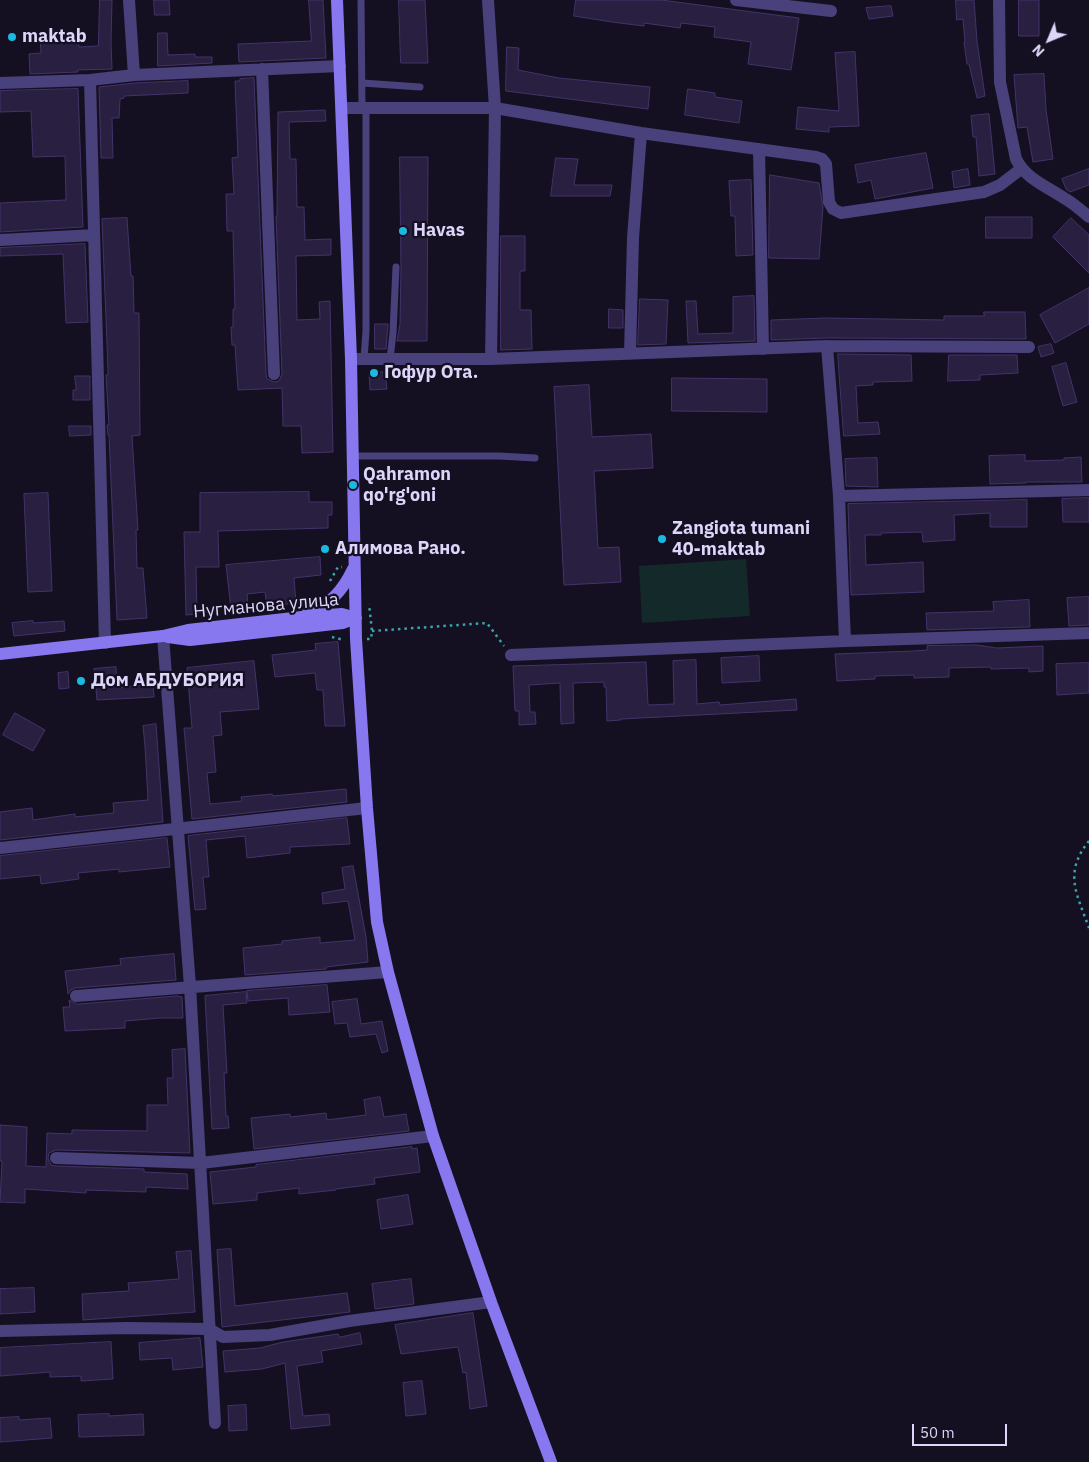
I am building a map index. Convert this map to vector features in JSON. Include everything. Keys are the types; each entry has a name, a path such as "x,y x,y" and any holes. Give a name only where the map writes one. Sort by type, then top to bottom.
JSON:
{"main road":[{"path":"337,0 357,359 353,456 356,618 367,808 377,922 388,972 433,1136 491,1302 551,1462"},
{"path":"302,618 326,604 338,594 354,567"},
{"name":"Нугманова улица","path":"0,654 163,636 188,630 302,618 342,614 356,618"},
{"name":"Нугманова улица","path":"163,636 190,640 343,624 356,618"}],"street":[{"path":"129,0 134,75"},
{"path":"488,0 495,108 491,359"},
{"path":"736,0 831,11"},
{"path":"999,0 1000,82 1016,159 1021,169 1040,184 1066,198 1089,217"},
{"path":"0,83 340,66"},
{"path":"262,69 274,374"},
{"path":"90,80 105,643"},
{"path":"342,108 495,108 642,133 822,159 826,164 829,202 832,209 841,213 984,192 1000,185 1021,169"},
{"path":"630,354 633,238 642,133"},
{"path":"759,149 762,349"},
{"path":"1076,207 1089,201"},
{"path":"0,240 94,235"},
{"path":"357,359 491,359 827,346 1029,347"},
{"path":"827,346 839,496 845,641"},
{"path":"839,496 1089,490"},
{"path":"511,655 1089,633"},
{"path":"163,636 190,986 215,1423"},
{"path":"0,848 367,808"},
{"path":"76,996 388,972"},
{"path":"56,1158 201,1163 433,1136"},
{"path":"0,1331 127,1328 209,1329 223,1337 270,1334 349,1321 491,1302"}],"lane":[{"path":"357,359 366,331 361,0"},
{"path":"362,83 420,88"},
{"path":"390,359 396,268"},
{"path":"353,456 499,456 534,458"}],"path":[{"path":"372,631 486,623 511,655"},
{"path":"1089,840 1075,866 1073,881 1089,928"}],"green space":[{"path":"746,559 750,616 642,623 639,566"}],"building":[{"path":"100,0 112,0 112,69 30,74 29,54 41,53 40,37 78,35 79,47 98,46"},
{"path":"154,0 169,0 170,15 155,15"},
{"path":"309,0 323,0 326,58 239,62 238,44 311,41"},
{"path":"399,0 425,0 428,63 401,63"},
{"path":"576,0 661,0 799,18 791,70 748,64 751,42 714,37 715,27 681,23 680,28 644,23 644,26 574,16"},
{"path":"956,0 974,0 977,41 985,96 977,98 969,64 967,64 963,19 957,20"},
{"path":"1019,0 1039,0 1039,36 1019,36"},
{"path":"891,6 893,16 869,19 866,8"},
{"path":"158,33 167,33 168,55 195,54 195,57 212,57 212,63 158,66"},
{"path":"507,47 519,48 518,70 559,78 650,87 648,109 506,91"},
{"path":"855,52 859,126 829,127 829,132 796,129 798,107 839,111 835,53"},
{"path":"1044,74 1046,110 1053,159 1033,162 1027,127 1018,128 1014,75"},
{"path":"254,78 266,374 267,379 274,382 279,381 282,374 276,216 278,112 325,110 326,121 289,122 290,159 296,159 297,207 304,207 305,240 331,239 331,255 296,256 297,320 320,319 319,302 330,301 333,452 302,453 301,426 283,426 282,388 238,390 235,345 232,345 231,327 233,327 233,309 235,309 233,231 227,231 226,194 234,194 232,158 238,157 235,81"},
{"path":"188,81 188,93 124,96 124,98 120,99 119,118 112,118 113,158 101,158 99,87 135,83"},
{"path":"78,89 83,227 0,232 0,203 66,200 65,156 33,157 31,111 0,112 0,91"},
{"path":"688,89 715,93 715,97 742,101 739,123 685,115"},
{"path":"989,114 995,174 979,176 976,137 973,137 971,116"},
{"path":"926,153 933,188 875,199 871,180 858,183 855,165"},
{"path":"400,157 428,157 427,341 397,341 400,324 401,267"},
{"path":"556,158 578,159 574,185 612,185 610,196 551,196"},
{"path":"968,169 970,185 954,188 952,172"},
{"path":"1089,169 1089,185 1070,192 1066,189 1062,179"},
{"path":"770,175 819,183 823,207 819,259 769,258"},
{"path":"751,180 753,255 736,256 735,216 731,216 729,181"},
{"path":"986,217 1032,217 1032,238 986,238"},
{"path":"127,218 131,276 133,276 134,313 139,313 140,435 132,436 138,530 136,530 137,568 143,568 147,618 117,620 107,425 109,425 106,375 108,375 108,370 102,219"},
{"path":"1071,218 1089,235 1089,273 1053,237"},
{"path":"501,236 525,236 525,271 520,271 520,310 531,310 532,349 501,350"},
{"path":"85,244 88,322 66,323 63,254 0,256 0,248"},
{"path":"1089,288 1089,324 1055,343 1040,315"},
{"path":"754,296 755,341 688,343 686,301 696,301 698,334 733,333 733,297"},
{"path":"640,299 668,300 666,344 638,345"},
{"path":"609,309 623,310 623,328 609,328"},
{"path":"984,312 1025,312 1026,339 827,338 771,340 771,320 826,318 944,320 944,316 984,316"},
{"path":"375,324 388,324 386,349 375,349"},
{"path":"1051,344 1054,353 1041,357 1038,347"},
{"path":"838,354 911,355 912,381 873,382 873,385 856,386 858,423 878,422 880,434 844,436"},
{"path":"949,355 1017,355 1018,373 980,375 980,380 948,381"},
{"path":"1066,363 1077,402 1063,406 1052,367"},
{"path":"385,372 387,389 370,390 369,373"},
{"path":"75,376 90,376 90,400 73,400 73,390 76,390"},
{"path":"672,378 767,379 767,412 672,411"},
{"path":"589,385 592,437 651,434 653,468 594,471 598,548 619,547 621,582 564,585 554,387"},
{"path":"69,426 91,426 91,435 70,436"},
{"path":"1025,455 1025,461 1064,460 1064,458 1081,457 1082,482 990,484 989,456"},
{"path":"877,458 878,487 846,486 845,459"},
{"path":"309,492 309,502 332,502 332,515 328,515 328,528 218,531 219,567 196,567 197,614 186,615 184,532 200,532 200,493"},
{"path":"48,493 52,591 28,592 24,494"},
{"path":"1089,498 1089,522 1063,522 1062,499"},
{"path":"1027,500 1027,527 990,527 990,513 954,515 955,540 923,542 922,532 865,535 866,565 923,562 924,592 851,595 848,504"},
{"path":"320,557 321,575 294,578 296,603 267,606 265,592 247,594 248,608 231,609 226,565"},
{"path":"1089,597 1089,625 1069,626 1067,598"},
{"path":"1029,600 1030,627 927,630 926,613 994,611 993,602"},
{"path":"33,621 33,623 64,621 65,631 14,636 12,623"},
{"path":"338,642 345,726 325,726 323,690 317,690 315,673 275,677 272,655 316,650 315,644"},
{"path":"977,645 997,648 1043,646 1043,671 1029,672 1029,668 949,668 949,677 914,678 914,675 875,676 875,679 837,681 835,654 927,650 927,646"},
{"path":"759,656 760,681 722,683 721,658"},
{"path":"696,660 697,704 719,702 720,705 796,699 797,710 607,721 606,687 604,687 604,682 573,683 574,723 561,724 560,683 529,685 530,712 535,712 536,724 519,725 519,711 515,711 513,666 646,662 648,705 674,704 673,661"},
{"path":"254,661 259,709 220,712 222,735 213,736 216,772 207,773 210,804 242,801 241,797 346,789 347,802 192,819 184,728 192,728 187,668"},
{"path":"1089,663 1089,693 1057,695 1056,664"},
{"path":"116,667 117,688 153,684 154,697 97,700 94,669"},
{"path":"68,672 69,688 59,689 58,673"},
{"path":"15,713 45,730 33,751 3,735"},
{"path":"156,724 163,822 0,840 0,812 32,808 33,820 75,814 75,817 114,813 113,803 148,800 143,726"},
{"path":"347,818 350,844 290,847 290,853 247,858 245,836 206,840 209,877 203,877 206,909 195,910 188,836"},
{"path":"167,838 170,867 119,872 119,869 78,873 79,879 41,884 40,875 0,879 0,856"},
{"path":"353,866 366,937 368,962 326,967 326,969 245,975 243,948 282,944 282,941 320,937 320,943 355,940 348,901 323,904 322,893 345,889 342,868"},
{"path":"174,954 176,980 75,988 68,994 65,971 121,965 120,959"},
{"path":"327,985 330,1012 289,1015 288,998 248,1001 247,991"},
{"path":"246,992 247,1003 223,1005 227,1073 224,1073 226,1116 228,1116 229,1128 212,1129 205,996"},
{"path":"182,997 183,1018 125,1021 125,1028 65,1031 63,1007 70,1007 69,1000 77,1004"},
{"path":"357,999 361,1024 382,1021 388,1051 382,1053 376,1034 350,1037 347,1023 335,1024 332,1002"},
{"path":"185,1049 190,1153 56,1150 49,1153 48,1158 51,1165 56,1166 144,1169 144,1172 187,1174 188,1189 146,1187 146,1192 86,1190 86,1193 25,1189 25,1203 0,1202 2,1161 0,1161 0,1125 27,1127 26,1166 46,1167 47,1133 72,1134 72,1130 147,1131 147,1105 168,1105 167,1078 173,1078 172,1050"},
{"path":"380,1097 384,1117 406,1114 409,1131 254,1149 251,1118 290,1114 290,1117 326,1113 327,1120 366,1115 364,1100"},
{"path":"412,1147 412,1149 417,1148 420,1172 374,1178 375,1184 299,1194 299,1188 257,1193 257,1200 213,1204 210,1172"},
{"path":"408,1195 413,1224 381,1229 377,1200"},
{"path":"231,1249 235,1306 347,1293 350,1312 222,1327 217,1250"},
{"path":"191,1251 195,1312 83,1320 82,1294 129,1291 128,1283 179,1279 176,1252"},
{"path":"411,1279 414,1304 375,1309 372,1284"},
{"path":"34,1288 35,1312 0,1314 0,1289"},
{"path":"473,1313 487,1406 470,1409 466,1372 463,1373 458,1347 401,1354 395,1325"},
{"path":"360,1333 362,1344 321,1351 323,1362 297,1366 303,1416 329,1414 330,1425 291,1429 285,1363 262,1369 225,1372 223,1351 260,1348 283,1342 338,1334 339,1337"},
{"path":"200,1338 203,1367 173,1370 172,1358 140,1360 139,1343"},
{"path":"111,1342 113,1379 81,1381 81,1376 50,1377 50,1372 0,1376 0,1348"},
{"path":"422,1381 426,1414 406,1416 403,1383"},
{"path":"246,1405 247,1430 229,1431 228,1406"},
{"path":"109,1414 109,1416 143,1414 144,1435 79,1437 78,1415"},
{"path":"19,1417 19,1420 50,1418 52,1438 0,1442 0,1418"}],"place":[{"name":"maktab","path":"12,37"},
{"name":"Havas","path":"403,231"},
{"name":"Гофур Ота.","path":"374,373"},
{"name":"Qahramon qo'rg'oni","path":"353,485"},
{"name":"Zangiota tumani 40-maktab","path":"662,539"},
{"name":"Алимова Рано.","path":"325,549"},
{"name":"Дом АБДУБОРИЯ","path":"81,681"}]}
